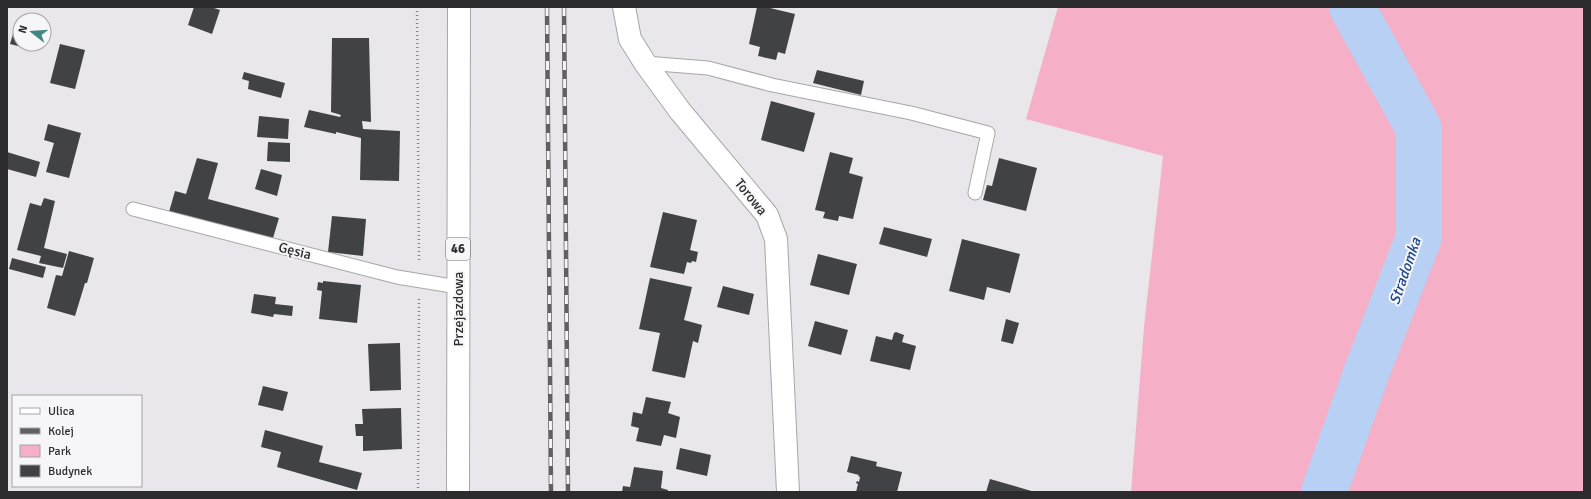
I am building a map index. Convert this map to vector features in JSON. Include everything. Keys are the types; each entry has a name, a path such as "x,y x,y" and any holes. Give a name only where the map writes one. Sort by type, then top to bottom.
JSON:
{"street":[{"name":"Przejazdowa","path":"458,492 459,7"},
{"name":"Torowa","path":"624,7 630,39 645,63 680,111 767,215 776,239 788,492"}],"lane":[{"path":"645,63 708,68 772,85 910,114 988,133 975,193"},
{"name":"Gęsia","path":"133,209 397,277 458,287"}],"path":[{"path":"417,7 419,281 418,492"}],"green space":[{"path":"1058,7 1584,7 1584,492 1131,492 1144,327 1163,156 1026,119"}],"building":[{"path":"194,7 211,7 220,10 212,34 188,25"},
{"path":"757,7 766,7 795,14 785,54 778,52 776,60 758,56 760,47 749,44"},
{"path":"332,38 369,38 371,122 362,121 363,129 400,131 399,181 360,180 361,138 304,127 309,110 340,117 341,115 331,112"},
{"path":"60,44 85,50 75,89 50,83"},
{"path":"817,70 864,81 861,95 813,83"},
{"path":"244,72 285,83 281,98 248,89 249,81 242,79"},
{"path":"771,101 815,113 804,152 761,140"},
{"path":"259,116 289,119 288,139 257,137"},
{"path":"48,124 81,133 69,178 46,172 54,143 44,140"},
{"path":"268,142 290,143 290,162 267,161"},
{"path":"7,152 40,162 36,177 7,169"},
{"path":"830,152 853,158 849,173 863,177 853,219 839,216 838,221 823,218 825,212 815,210"},
{"path":"197,158 218,163 208,199 279,218 273,238 169,212 175,191 186,194"},
{"path":"999,158 1037,168 1026,211 983,200 987,185 992,186"},
{"path":"261,169 282,175 277,196 255,189"},
{"path":"44,198 55,201 44,248 67,254 63,268 39,263 41,256 17,250 30,203 41,206"},
{"path":"663,212 697,220 690,250 698,252 696,262 687,262 684,274 650,267"},
{"path":"332,216 366,219 363,256 328,252"},
{"path":"884,227 932,239 927,257 879,244"},
{"path":"962,239 1020,254 1010,293 987,287 984,300 949,291"},
{"path":"69,251 94,258 75,316 47,308 56,275 62,276"},
{"path":"818,254 857,264 849,295 810,285"},
{"path":"12,258 46,267 43,278 9,269"},
{"path":"650,278 692,287 684,320 702,325 698,343 693,341 685,378 652,371 660,333 639,329"},
{"path":"323,281 361,285 357,323 319,319 322,291 317,290 318,282 323,283"},
{"path":"723,286 754,294 749,315 717,307"},
{"path":"254,294 276,297 275,304 293,306 292,316 274,314 273,317 251,313"},
{"path":"1006,319 1019,323 1013,344 1001,341"},
{"path":"815,321 848,330 841,355 808,346"},
{"path":"896,332 904,335 902,342 916,346 910,370 870,361 876,336 892,340 894,333"},
{"path":"400,343 401,390 370,391 368,344"},
{"path":"263,386 288,392 283,411 258,405"},
{"path":"646,397 671,402 668,413 680,417 676,438 664,435 661,446 636,441 639,428 631,426 633,412 642,414"},
{"path":"401,408 402,449 363,451 363,436 356,436 355,424 363,424 362,409"},
{"path":"265,430 323,446 319,462 362,473 357,490 277,467 281,452 261,447"},
{"path":"680,448 711,455 707,476 676,469"},
{"path":"851,456 877,462 876,466 902,472 897,492 856,492 858,484 856,483 857,481 859,482 860,477 858,476 859,475 847,472"},
{"path":"634,467 663,471 661,488 668,490 668,492 622,492 623,486 630,487"},
{"path":"990,479 1035,492 986,492"}],"waterway":[{"name":"Stradomka","path":"1324,492 1367,371 1419,237 1419,129 1352,7"}],"railway":[{"path":"547,7 551,492"},
{"path":"564,7 568,492"}]}
